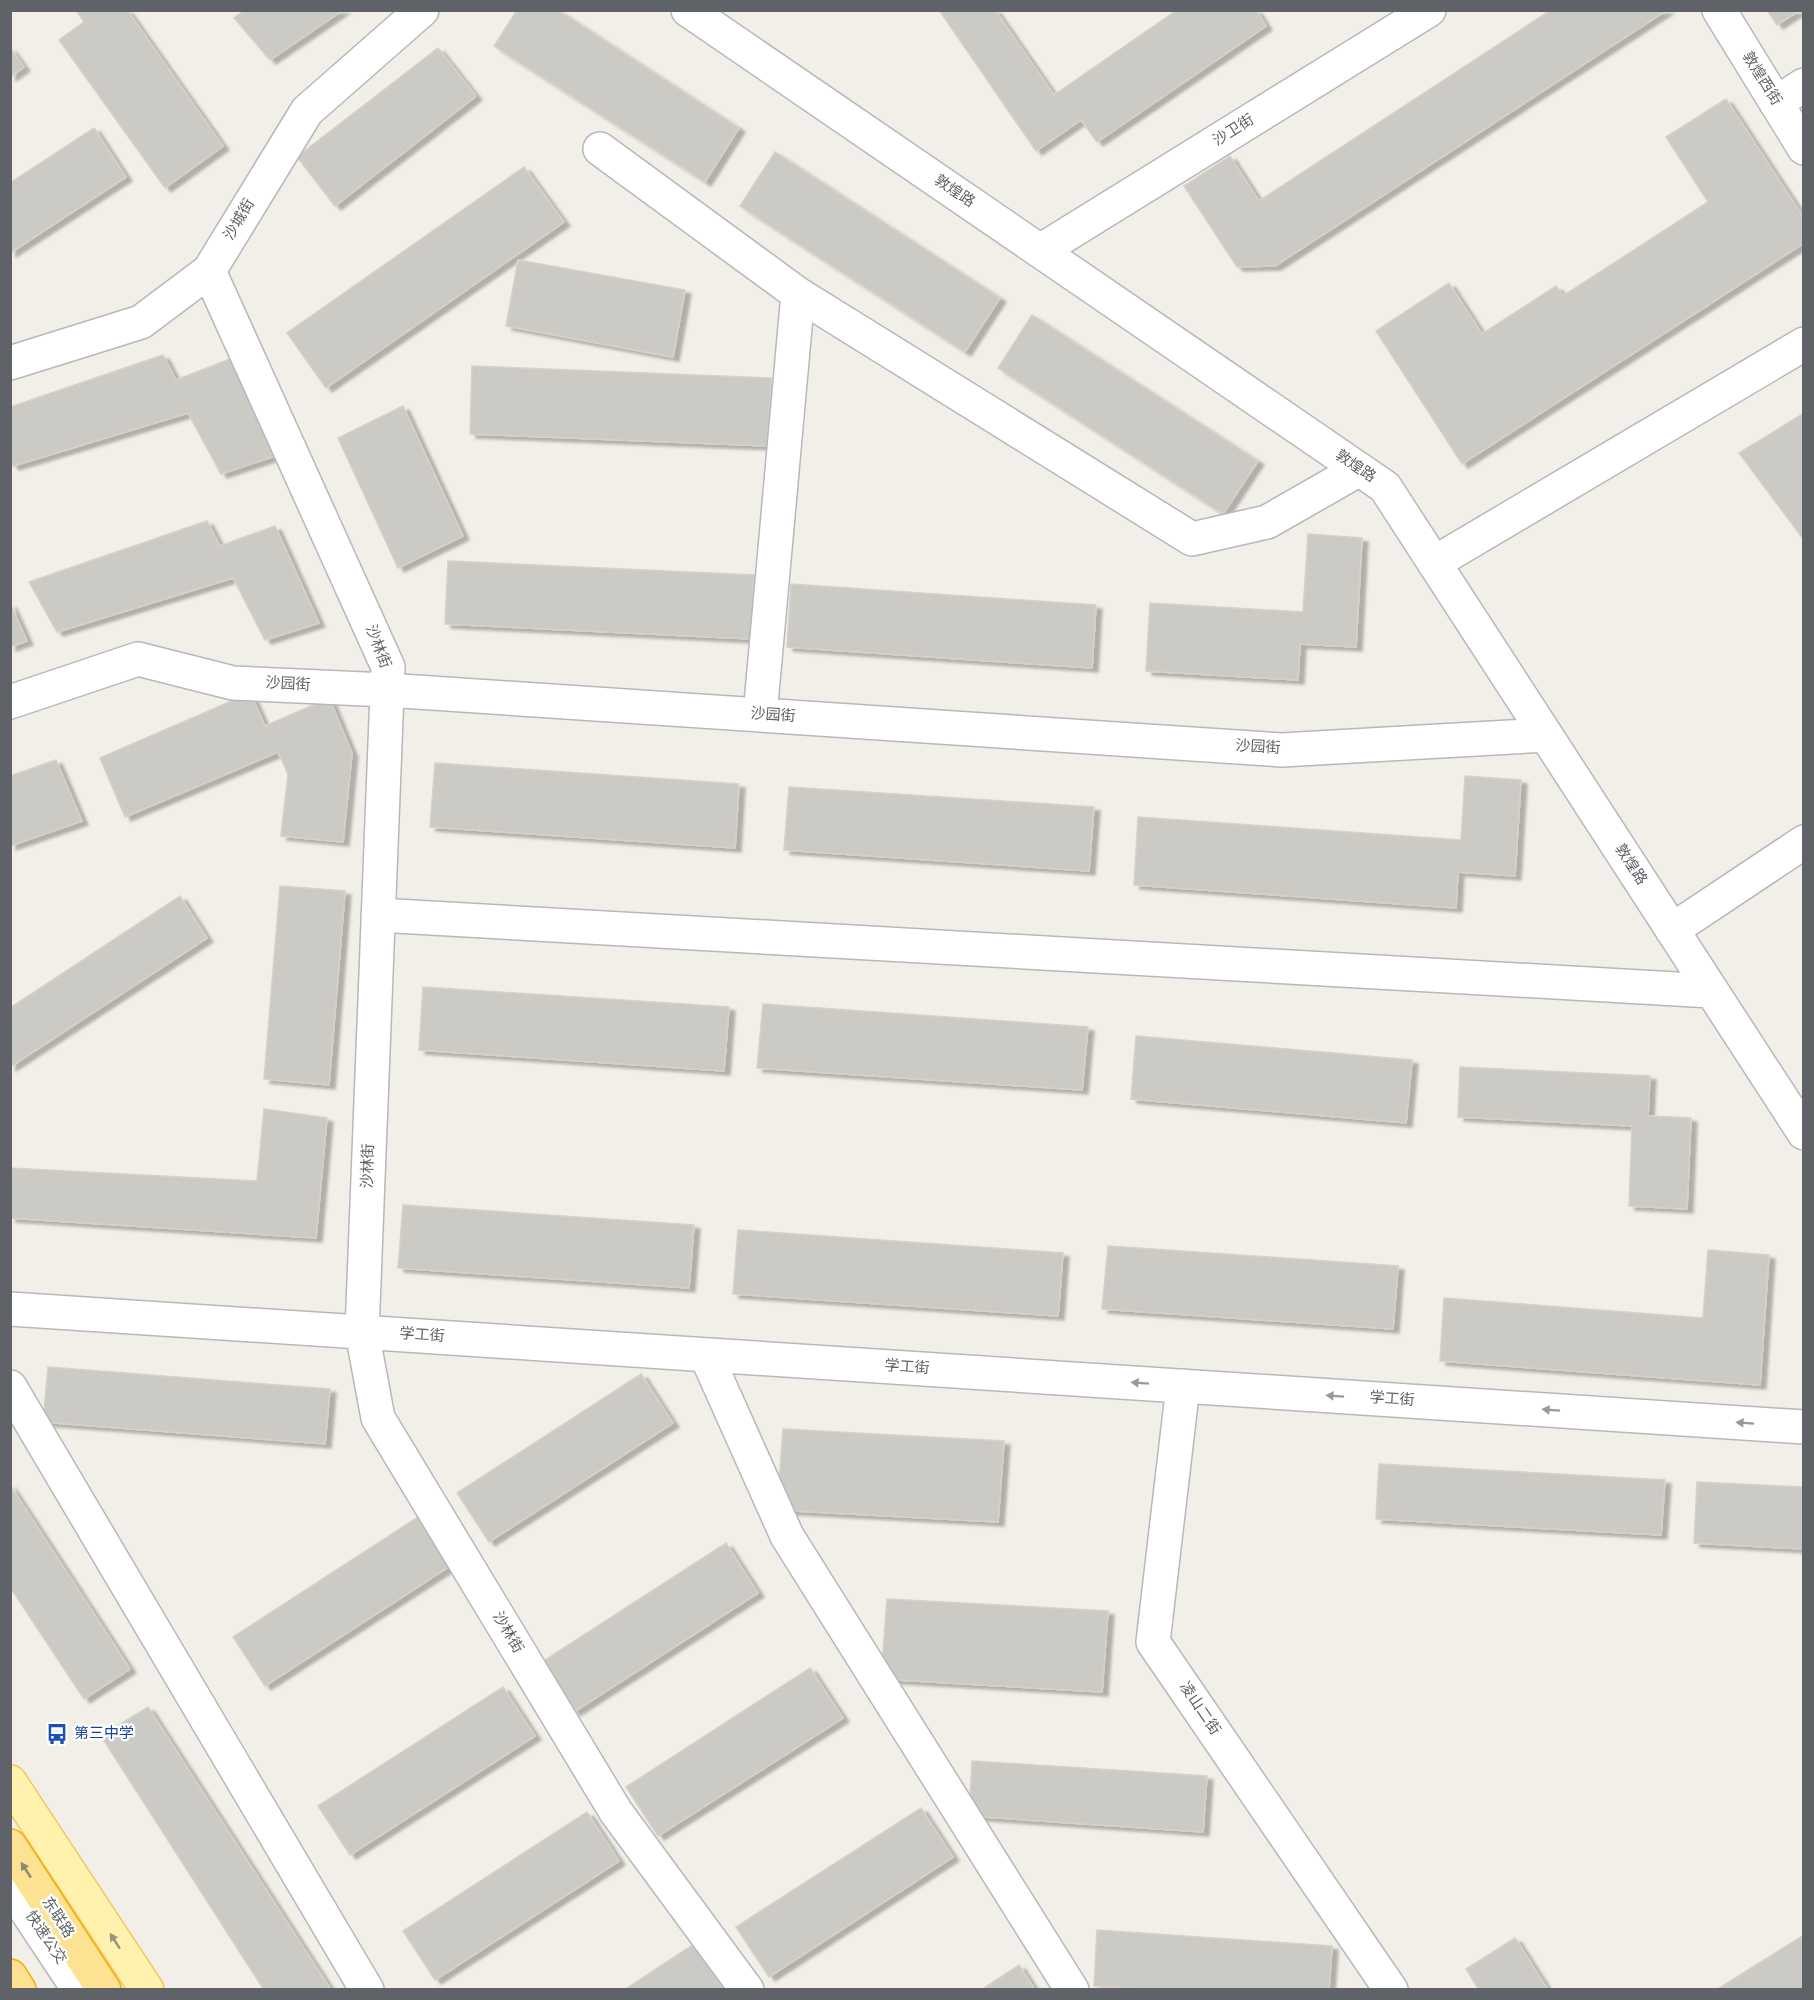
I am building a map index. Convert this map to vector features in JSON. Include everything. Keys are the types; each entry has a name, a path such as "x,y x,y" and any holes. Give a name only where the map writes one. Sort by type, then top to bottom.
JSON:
{"highway":[{"name":"东联路","path":"10,1845 104,1989"},
{"path":"10,1976 20,1989"}],"main road":[{"path":"10,1782 147,1989"}],"street":[{"name":"沙城街","path":"10,363 141,322 209,271 307,111 422,10"},
{"name":"沙卫街","path":"1040,251 1429,10"},
{"name":"敦煌西街","path":"1719,10 1803,148"},
{"name":"敦煌路","path":"691,11 1385,487 1803,1133"},
{"path":"1776,103 1803,85"},
{"path":"600,150 798,294 1192,539 1267,522 1358,470"},
{"name":"沙林街","path":"209,271 388,667 362,1332 378,1418 616,1812 747,1989"},
{"path":"760,715 798,294"},
{"path":"1434,563 1803,344"},
{"name":"沙园街","path":"10,702 138,659 233,683 387,690 1282,750 1546,735"},
{"path":"1672,930 1803,842"},
{"path":"378,915 1711,991"},
{"name":"学工街","path":"10,1309 1803,1426"},
{"path":"706,1355 787,1536 1072,1989"},
{"name":"凌山二街","path":"1183,1386 1153,1642 1391,1989"},
{"path":"10,1387 367,1989"},
{"name":"快速公交","path":"10,1886 79,1989"},
{"name":"快速公交","path":"10,1916 59,1989"}],"building":[{"path":"76,10 127,10 223,146 165,188 59,40 84,22"},
{"path":"245,10 343,10 270,60 234,18"},
{"path":"517,10 558,10 739,128 705,182 494,46"},
{"path":"939,10 995,10 1054,95 1177,10 1256,10 1266,26 1097,142 1081,120 1036,151"},
{"path":"1551,10 1667,10 1275,266 1237,267 1184,186 1230,156 1259,201"},
{"path":"1767,10 1800,10 1777,25"},
{"path":"10,48 24,67 10,77"},
{"path":"438,48 476,96 335,206 297,157"},
{"path":"1726,99 1804,218 1804,243 1462,464 1376,331 1449,283 1482,334 1556,286 1563,296 1708,202 1666,137"},
{"path":"94,128 126,177 10,253 10,183"},
{"path":"775,152 1000,298 965,352 740,206"},
{"path":"524,167 564,222 326,388 287,333"},
{"path":"518,260 685,290 673,357 506,326"},
{"path":"1032,315 1258,461 1223,514 998,368"},
{"path":"163,355 176,380 230,359 275,456 221,474 188,413 13,466 10,461 10,407"},
{"path":"472,366 771,378 768,446 470,434"},
{"path":"403,406 463,536 398,568 338,438"},
{"path":"1804,413 1804,540 1739,453"},
{"path":"207,521 220,546 275,526 319,623 265,640 233,578 57,632 29,582"},
{"path":"1308,534 1362,538 1356,647 1300,644 1298,680 1146,671 1150,603 1303,612"},
{"path":"448,561 754,575 751,639 445,624"},
{"path":"791,584 1096,605 1092,668 787,647"},
{"path":"10,603 27,641 10,647"},
{"path":"250,693 265,726 329,698 352,753 343,842 281,836 288,774 278,752 125,817 100,758"},
{"path":"56,760 82,821 10,846 10,776"},
{"path":"435,763 739,784 735,848 430,827"},
{"path":"1465,776 1521,780 1515,876 1458,872 1456,908 1134,885 1138,817 1461,840"},
{"path":"789,787 1094,807 1089,871 784,850"},
{"path":"280,886 345,891 329,1085 264,1079"},
{"path":"180,896 207,938 10,1067 10,1008"},
{"path":"423,987 729,1007 724,1071 419,1050"},
{"path":"763,1004 1088,1027 1082,1090 757,1068"},
{"path":"1136,1036 1412,1060 1406,1123 1131,1099"},
{"path":"1460,1067 1650,1076 1648,1116 1691,1118 1687,1209 1629,1206 1632,1126 1458,1117"},
{"path":"264,1109 327,1118 316,1238 10,1218 10,1168 257,1181"},
{"path":"403,1205 694,1225 689,1288 398,1268"},
{"path":"738,1230 1063,1253 1058,1316 733,1294"},
{"path":"1108,1246 1398,1266 1393,1329 1102,1309"},
{"path":"1708,1250 1769,1255 1760,1385 1440,1361 1444,1298 1703,1318"},
{"path":"48,1367 330,1389 325,1444 43,1422"},
{"path":"641,1374 673,1423 489,1542 457,1493"},
{"path":"783,1429 1004,1441 998,1522 777,1510"},
{"path":"1379,1464 1665,1480 1661,1535 1376,1519"},
{"path":"1697,1482 1804,1487 1804,1549 1694,1543"},
{"path":"10,1485 130,1669 84,1699 10,1587"},
{"path":"418,1517 450,1566 265,1686 233,1637"},
{"path":"726,1543 758,1593 574,1712 542,1662"},
{"path":"887,1599 1108,1611 1102,1692 881,1679"},
{"path":"810,1668 843,1718 658,1836 626,1787"},
{"path":"503,1687 535,1736 350,1855 318,1806"},
{"path":"148,1707 331,1990 264,1990 101,1736"},
{"path":"972,1761 1207,1776 1203,1832 969,1816"},
{"path":"921,1808 953,1857 769,1977 736,1927"},
{"path":"587,1812 619,1861 435,1980 403,1931"},
{"path":"1097,1930 1332,1946 1329,1990 1152,1990 1094,1986"},
{"path":"1804,1935 1804,1990 1716,1990"},
{"path":"1515,1938 1548,1990 1479,1990 1466,1969"},
{"path":"694,1944 724,1990 624,1990"},
{"path":"1019,1965 1035,1990 981,1990"}],"place":[{"name":"第三中学","path":"57,1734"}]}
